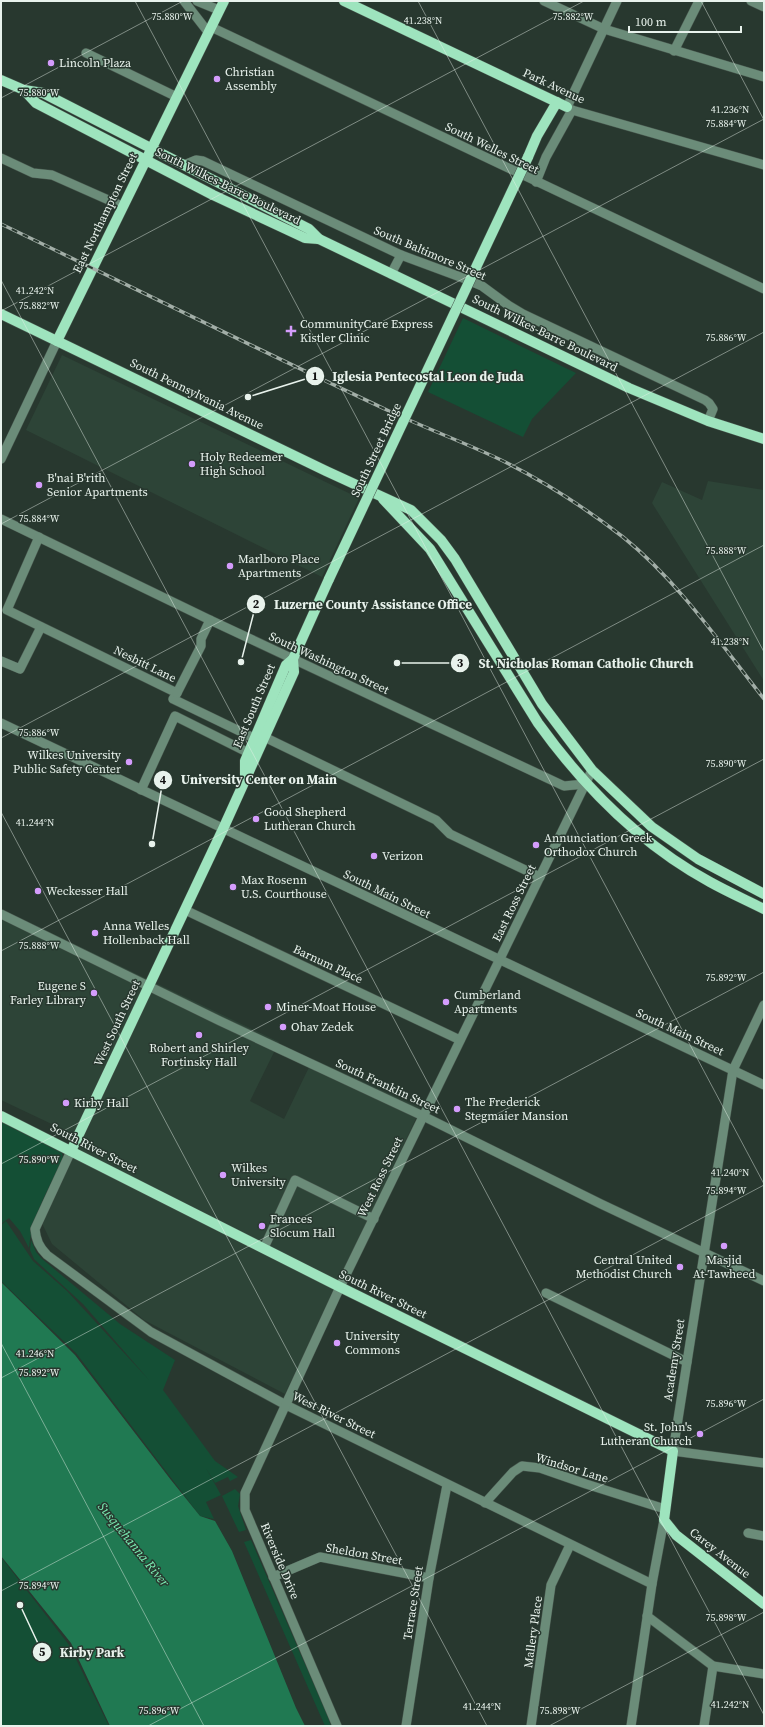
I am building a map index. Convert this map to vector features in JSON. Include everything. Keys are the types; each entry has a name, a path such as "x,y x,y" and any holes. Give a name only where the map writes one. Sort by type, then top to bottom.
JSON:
{"main road":[{"name":"Park Avenue","path":"344,1 570,109"},
{"name":"East Northampton Street","path":"57,341 222,5"},
{"name":"South Wilkes-Barre Boulevard","path":"1,80 24,90 43,93 309,229 319,239 628,388 708,421 764,439"},
{"name":"South Wilkes-Barre Boulevard","path":"24,90 36,103 245,211 304,238 319,239"},
{"name":"South Street Bridge","path":"293,659 537,136 557,102"},
{"name":"South Pennsylvania Avenue","path":"1,314 411,510 441,540 455,558 542,704 592,770 652,827 698,859 764,894"},
{"name":"South Pennsylvania Avenue","path":"382,497 430,549 538,723 585,784 621,819 656,848 709,882 764,909"},
{"name":"East South Street","path":"223,829 260,738 286,664 293,659"},
{"name":"East South Street","path":"245,777 245,762 249,753 260,738"},
{"name":"West South Street","path":"71,1151 223,829"},
{"name":"South River Street","path":"1,1116 340,1287 673,1451"},
{"name":"Academy Street","path":"664,1520 673,1451"},
{"name":"Carey Avenue","path":"664,1520 676,1535 764,1604"}],"street":[{"path":"184,1 209,30"},
{"path":"197,1 222,5"},
{"path":"544,1 604,29 764,77"},
{"path":"536,182 546,157 570,109 617,1"},
{"path":"674,51 699,1"},
{"path":"751,1 764,7"},
{"name":"South Welles Street","path":"209,30 764,289"},
{"path":"86,53 177,97"},
{"name":"Park Avenue","path":"570,109 764,165"},
{"path":"1,158 33,173 52,175 122,206"},
{"name":"South Baltimore Street","path":"184,164 196,160 203,161 401,255 482,286 508,306 523,314 705,400 710,403 713,409 708,421"},
{"path":"239,194 250,183"},
{"path":"391,274 401,255"},
{"name":"East Northampton Street","path":"1,459 57,341"},
{"name":"South Washington Street","path":"1,519 210,620 564,786 585,784"},
{"name":"Nesbitt Lane","path":"39,537 7,610 177,692 173,699 260,738"},
{"path":"177,692 200,646 201,639 210,620"},
{"path":"1,661 20,670 41,627"},
{"path":"141,790 175,716 249,753"},
{"name":"South Main Street","path":"1,723 764,1085"},
{"path":"260,738 436,820 450,834 540,877"},
{"name":"East Ross Street","path":"499,960 592,770"},
{"name":"Barnum Place","path":"185,910 460,1040"},
{"name":"South Franklin Street","path":"1,914 220,1021 423,1116 601,1204 764,1281"},
{"name":"West Ross Street","path":"286,1405 340,1287 499,960"},
{"name":"Academy Street","path":"673,1451 733,1070 764,1005"},
{"name":"West South Street","path":"35,1229 71,1151"},
{"path":"264,1248 295,1180 374,1219"},
{"name":"West River Street","path":"35,1229 36,1240 41,1249 47,1255 150,1332 286,1405 652,1584"},
{"path":"546,1293 687,1362"},
{"name":"Riverside Drive","path":"286,1405 244,1493 245,1510 337,1726"},
{"name":"South River Street","path":"673,1451 764,1464"},
{"name":"Windsor Lane","path":"485,1503 513,1472 522,1466 540,1468 665,1509"},
{"name":"Terrace Street","path":"406,1726 429,1578 448,1484"},
{"name":"Academy Street","path":"631,1726 652,1584 664,1520"},
{"path":"748,1532 764,1536"},
{"name":"Mallery Place","path":"532,1726 551,1585 570,1545"},
{"name":"Sheldon Street","path":"274,1578 320,1557 429,1578"},
{"path":"647,1616 713,1666 764,1674"},
{"path":"704,1726 713,1666"}],"shaded area":[{"path":"463,318 576,373 532,419 523,437 428,392"},
{"name":"Holy Redeemer High School","path":"62,355 359,498 322,577 26,430"},
{"path":"708,481 764,490 764,681 652,503 662,482 702,500"},
{"name":"Wilkes University","path":"1,909 279,1042 250,1101 284,1119 313,1059 421,1108 285,1394 144,1320 52,1244 38,1215 77,1136 1,1100"},
{"path":"1,1122 62,1153 63,1159 37,1213 29,1248 20,1231 9,1218 1,1224"},
{"path":"6,1221 33,1261 67,1291 149,1380 83,1304 34,1259 30,1250 31,1240 36,1252 41,1258 120,1324 175,1360 163,1390 215,1461 238,1477 230,1481 228,1477 215,1483 206,1468 221,1495 206,1502 214,1519 200,1516 76,1353 1,1281 1,1225"},
{"path":"235,1489 240,1494 238,1506 246,1530 239,1532 222,1496"},
{"path":"251,1540 331,1726 325,1726 244,1542"},
{"path":"1,1557 69,1645 109,1726 1,1726"}],"water":[{"name":"Susquehanna River","path":"1,1282 75,1355 200,1516 215,1521 232,1551 296,1708 305,1726 110,1726 71,1643 1,1556"}],"railway":[{"path":"1,224 389,411 499,459 562,495 623,537 662,573 681,593 764,699"}],"place":[{"name":"Lincoln Plaza","path":"51,63"},
{"name":"Christian Assembly","path":"217,79"},
{"name":"CommunityCare Express Kistler Clinic","path":"291,331"},
{"name":"Iglesia Pentecostal Leon de Juda","path":"248,397"},
{"name":"Holy Redeemer High School","path":"192,464"},
{"name":"B'nai B'rith Senior Apartments","path":"39,485"},
{"name":"Marlboro Place Apartments","path":"230,566"},
{"name":"Luzerne County Assistance Office","path":"241,662"},
{"name":"St. Nicholas Roman Catholic Church","path":"397,663"},
{"name":"Wilkes University Public Safety Center","path":"129,762"},
{"name":"Good Shepherd Lutheran Church","path":"256,819"},
{"name":"University Center on Main","path":"152,844"},
{"name":"Annunciation Greek Orthodox Church","path":"536,845"},
{"name":"Verizon","path":"374,856"},
{"name":"Max Rosenn U.S. Courthouse","path":"233,887"},
{"name":"Weckesser Hall","path":"38,891"},
{"name":"Anna Welles Hollenback Hall","path":"95,933"},
{"name":"Eugene S Farley Library","path":"94,993"},
{"name":"Cumberland Apartments","path":"446,1002"},
{"name":"Miner-Moat House","path":"268,1007"},
{"name":"Ohav Zedek","path":"283,1027"},
{"name":"Robert and Shirley Fortinsky Hall","path":"199,1035"},
{"name":"Kirby Hall","path":"66,1103"},
{"name":"The Frederick Stegmaier Mansion","path":"457,1109"},
{"name":"Wilkes University","path":"223,1175"},
{"name":"Frances Slocum Hall","path":"262,1226"},
{"name":"Masjid At-Tawheed","path":"724,1246"},
{"name":"Central United Methodist Church","path":"680,1267"},
{"name":"University Commons","path":"337,1343"},
{"name":"St. John's Lutheran Church","path":"700,1434"},
{"name":"Kirby Park","path":"20,1605"}]}
